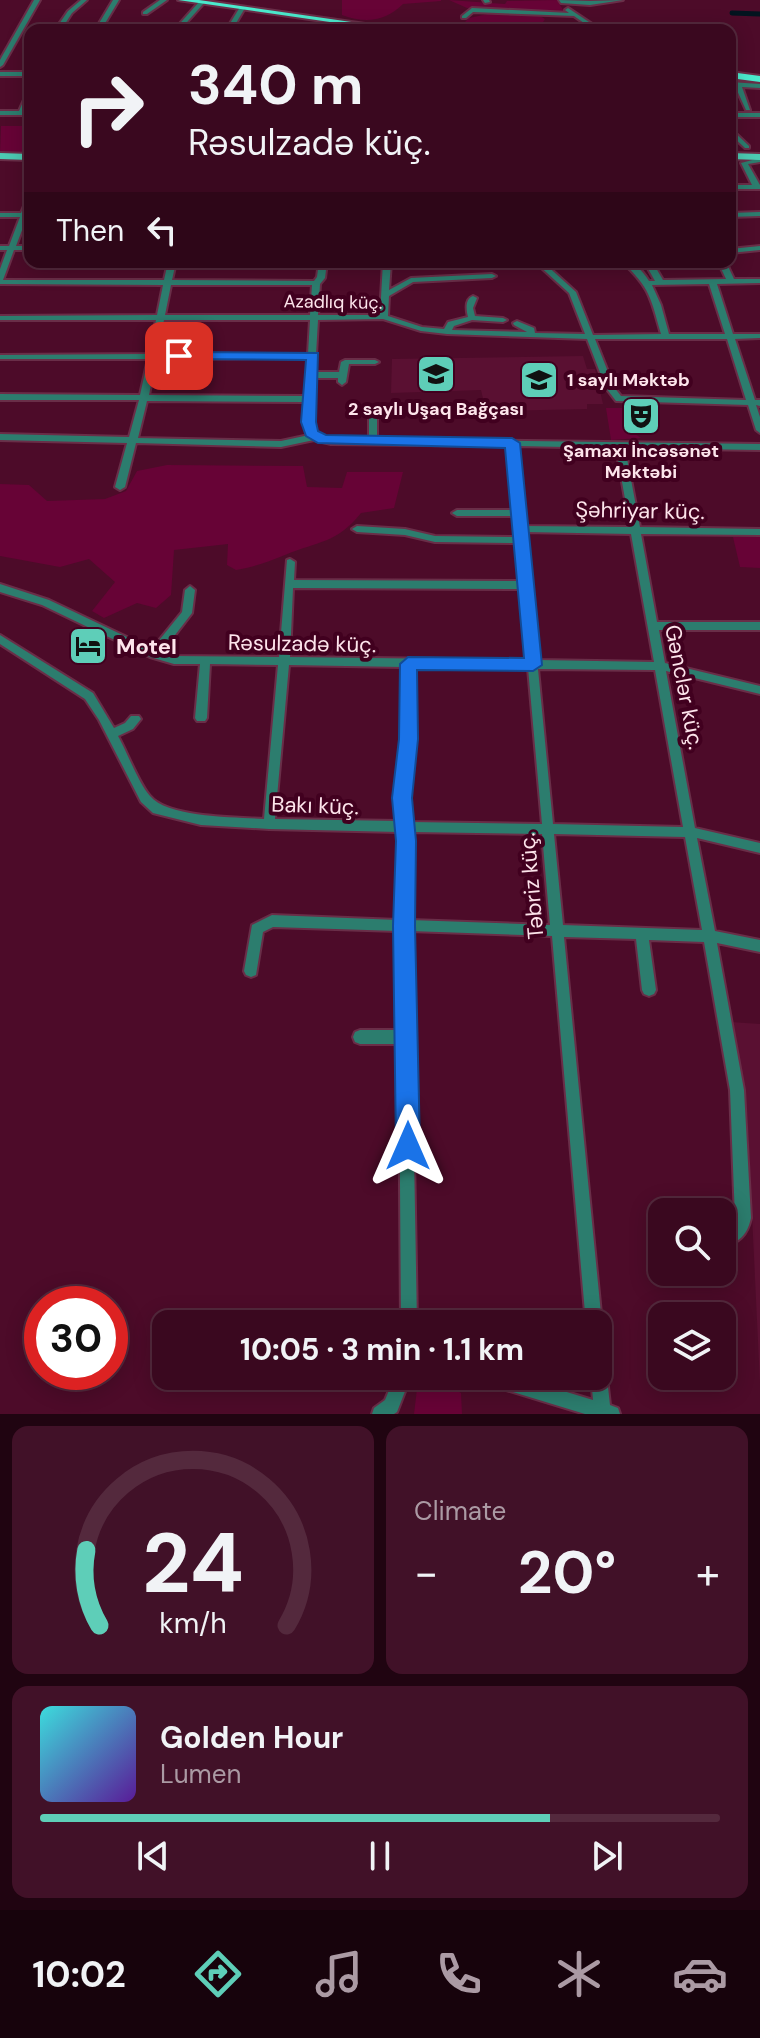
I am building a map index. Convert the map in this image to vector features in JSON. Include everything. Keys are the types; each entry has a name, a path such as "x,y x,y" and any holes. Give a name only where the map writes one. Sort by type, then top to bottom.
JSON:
{"highway":[{"path":"182,0 333,24"},
{"path":"736,76 760,79"}],"main road":[{"path":"0,156 24,157"},
{"path":"736,156 760,158"}],"street":[{"path":"0,65 37,0"},
{"path":"62,24 84,0"},
{"path":"102,24 116,0"},
{"path":"145,13 164,0"},
{"path":"561,0 590,3 620,0"},
{"path":"561,0 572,15 588,24"},
{"path":"182,24 201,3"},
{"path":"233,24 242,8"},
{"path":"464,17 472,10 572,15"},
{"path":"0,74 24,74"},
{"path":"736,84 760,86"},
{"path":"736,88 748,109"},
{"path":"0,113 24,113"},
{"path":"736,115 760,115"},
{"path":"736,136 747,147"},
{"path":"759,187 744,163 760,158"},
{"path":"736,187 759,187"},
{"path":"736,215 760,214"},
{"path":"0,215 24,215"},
{"path":"24,221 0,281 316,283"},
{"path":"0,248 24,248"},
{"path":"736,250 760,248"},
{"path":"120,487 144,397 171,268"},
{"path":"314,437 308,422 316,283 321,278 322,268"},
{"path":"384,317 387,268"},
{"path":"546,268 569,287 610,388 619,399 756,403"},
{"path":"635,268 649,283 666,337"},
{"path":"652,268 659,281"},
{"path":"725,268 731,281"},
{"path":"386,295 411,280 492,276"},
{"path":"712,281 756,403 760,430"},
{"path":"649,283 760,281"},
{"path":"472,318 469,308 473,298"},
{"name":"Azadlıq küç.","path":"0,318 384,317 428,335 447,332 591,337 760,336"},
{"path":"447,332 451,324 472,318 503,320"},
{"path":"517,323 531,330 530,336"},
{"path":"0,357 313,356"},
{"path":"312,375 342,379 345,362 375,362"},
{"path":"0,397 310,399"},
{"path":"373,410 373,442"},
{"path":"0,437 281,444 314,437 331,441 373,442 760,447"},
{"name":"Təbriz küç.","path":"512,443 593,1310"},
{"name":"Gənclər küç.","path":"620,445 692,832 739,1111 742,1229 736,1236"},
{"path":"457,513 519,513"},
{"name":"Şəhriyar küç.","path":"357,529 405,532 435,539 636,530 760,532"},
{"path":"269,824 290,562"},
{"path":"289,584 526,585"},
{"name":"Rəsulzadə küç.","path":"0,588 59,606 154,654 174,660 661,666 760,690"},
{"path":"154,654 187,613 190,590"},
{"path":"654,626 760,626"},
{"name":"Bakı küç.","path":"0,639 89,696 145,799 157,810 201,820 269,824 692,832 760,848"},
{"path":"201,718 205,662"},
{"path":"408,664 409,739 402,798 405,828 409,1310"},
{"path":"112,734 129,726 135,719"},
{"path":"251,971 257,929 272,921 709,936 760,946"},
{"path":"642,935 649,990"},
{"path":"360,1037 407,1037"},
{"path":"380,1414 391,1406 397,1390"},
{"path":"534,1390 607,1412 602,1390"}],"shaded area":[{"path":"342,0 441,1 403,4 390,14 367,20 342,15"},
{"path":"449,0 505,4 507,1 557,0 565,13 467,8"},
{"path":"488,14 540,16 545,19 542,24 463,24 469,18"},
{"path":"1,126 24,126 24,153 0,153"},
{"name":"1 saylı Məktəb","path":"583,356 587,369 595,369 603,404 587,404 587,409 497,411 485,407 481,390 391,393 392,359"},
{"path":"606,408 625,408 629,430 641,438 611,440"},
{"path":"167,465 303,466 307,487 342,488 347,472 403,472 394,508 361,513 335,536 261,564 236,570 227,565 228,544 174,550 171,595 156,608 137,603 104,618 92,611 115,582 89,559 60,567 0,556 0,484 29,485 47,501 105,499 126,491 137,471"},
{"path":"733,537 760,537 760,568 740,567"},
{"path":"731,1022 760,1024 760,1383 747,1110"},
{"path":"417,1390 456,1390 461,1393 462,1414 414,1414"}],"waterway":[{"path":"732,13 760,14"}],"place":[{"name":"2 saylı Uşaq Bağçası","path":"436,374"},
{"name":"1 saylı Məktəb","path":"539,380"},
{"name":"Şamaxı İncəsənət Məktəbi","path":"641,416"},
{"name":"Motel","path":"88,646"}],"route":[{"path":"179,356 313,356 308,422 314,437 323,440 512,443 533,665 408,664 409,739 402,806 406,841 404,926 408,1146"}]}
